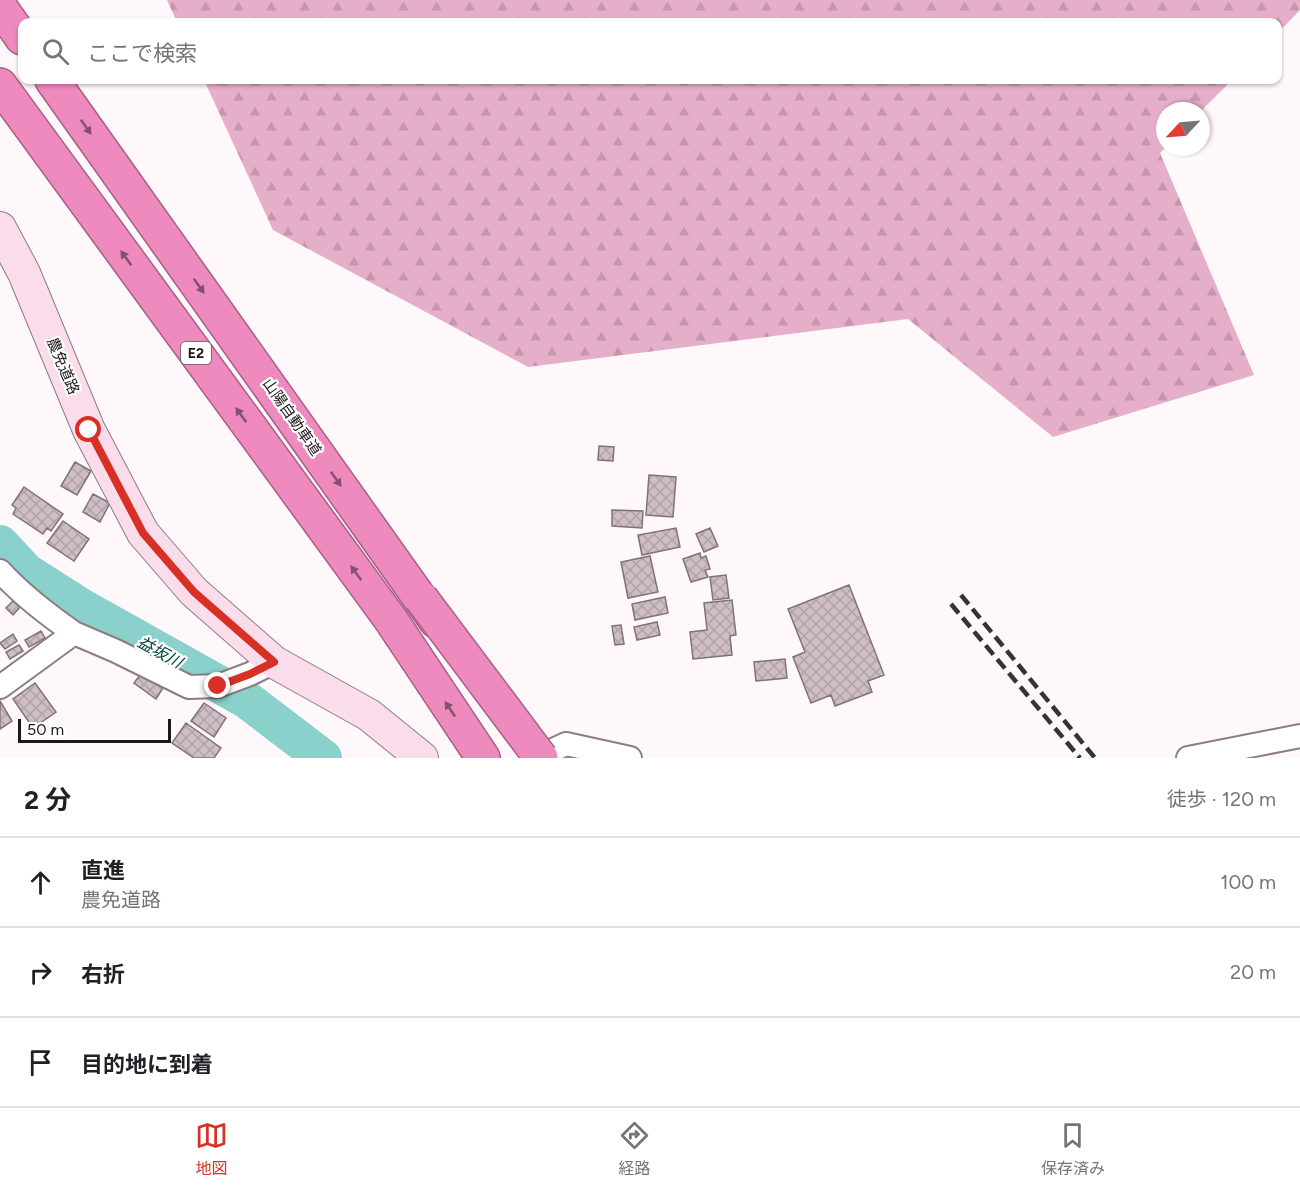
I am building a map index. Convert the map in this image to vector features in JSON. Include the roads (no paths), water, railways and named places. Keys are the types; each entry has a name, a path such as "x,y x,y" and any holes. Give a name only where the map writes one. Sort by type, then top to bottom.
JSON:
{"highway":[{"path":"0,7 18,32"},
{"name":"山陽自動車道","path":"55,84 421,598 528,758"},
{"name":"E2","path":"0,85 391,620 483,758"},
{"path":"421,598 541,758"}],"street":[{"name":"農免道路","path":"0,228 24,273 89,430 143,533 262,668 369,715 422,758"},
{"path":"0,571 53,619 74,633 189,687 218,686 262,668"},
{"path":"0,687 74,633"},
{"path":"1188,758 1300,736"},
{"path":"536,758 566,744 630,758"}],"waterway":[{"name":"益坂川","path":"0,544 26,572 81,607 247,700 323,758"}],"railway":[{"path":"961,595 1095,758"},
{"path":"951,604 1080,758"}]}
